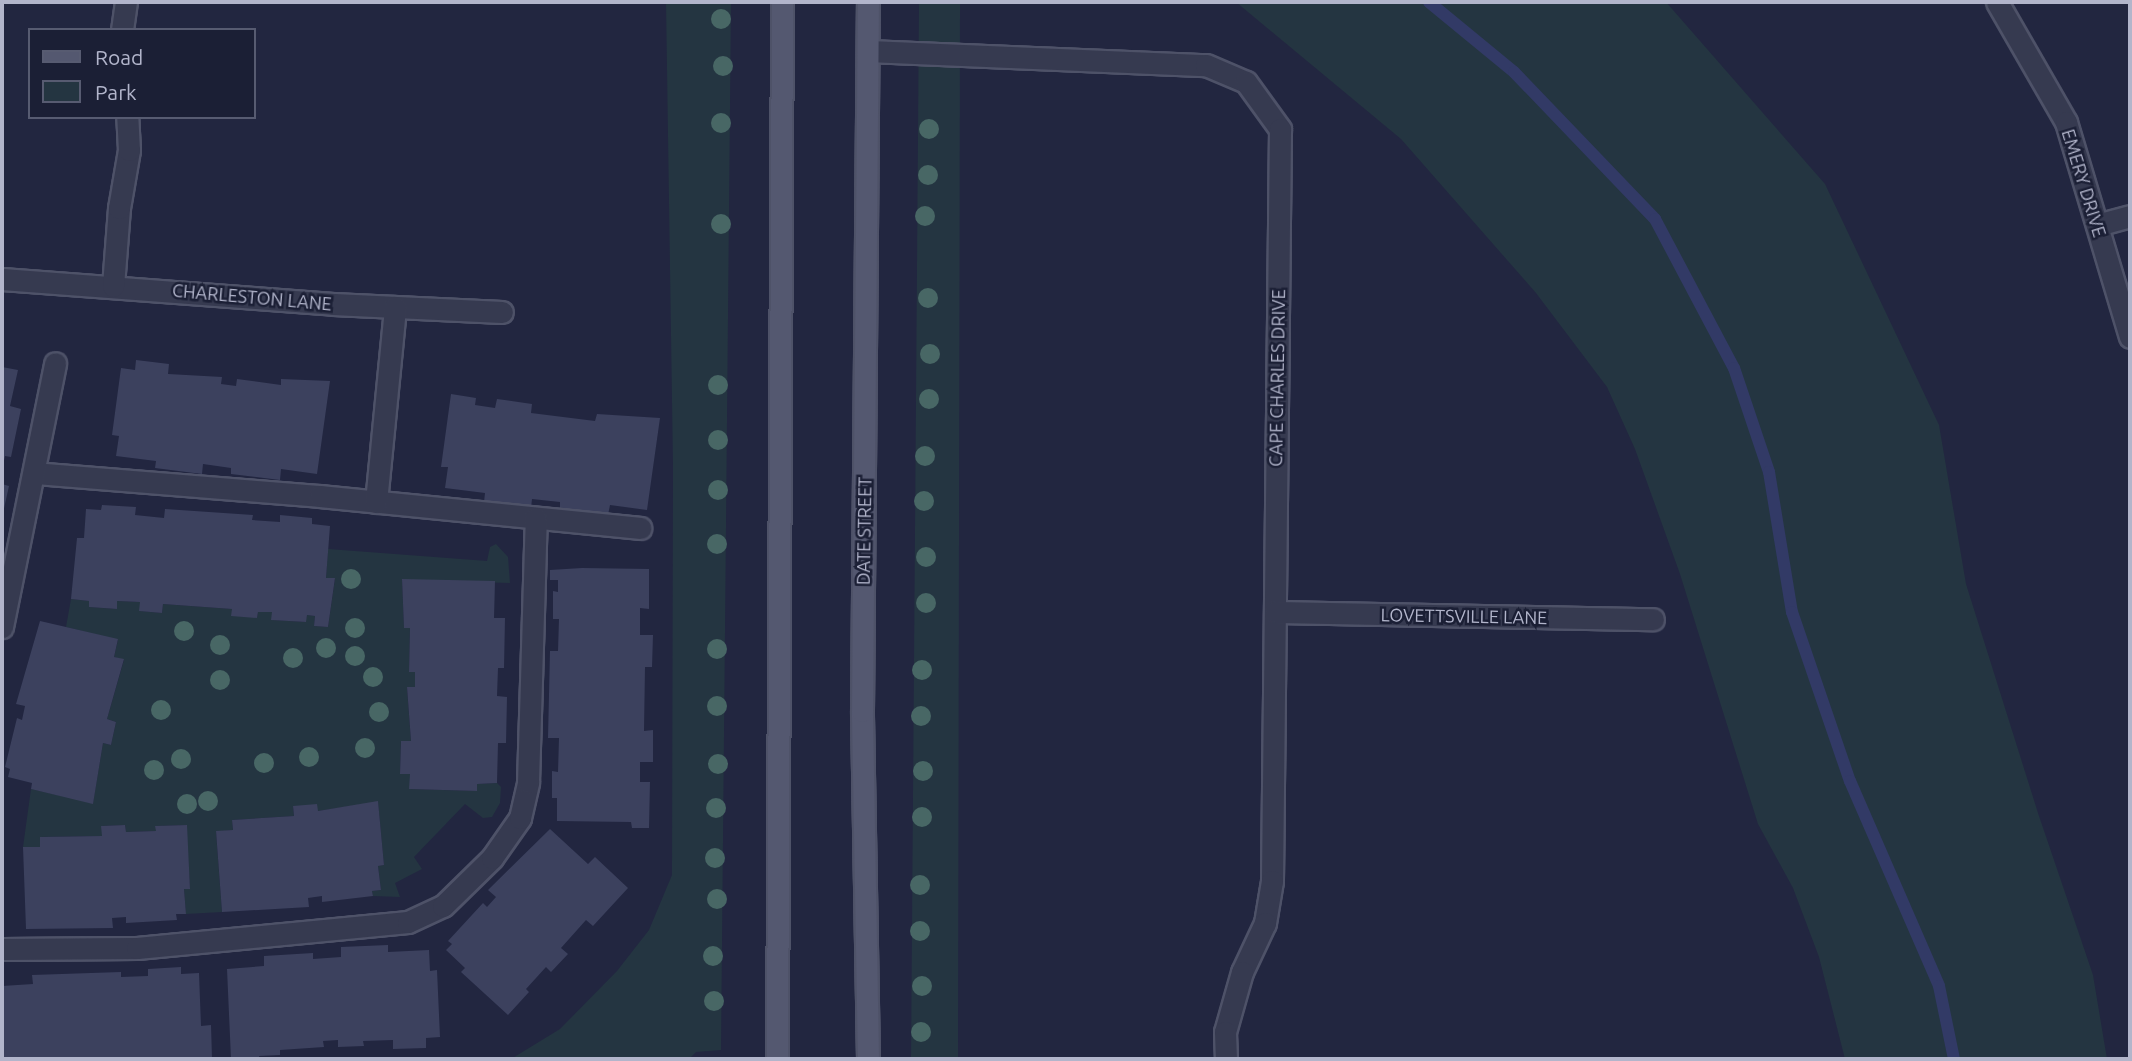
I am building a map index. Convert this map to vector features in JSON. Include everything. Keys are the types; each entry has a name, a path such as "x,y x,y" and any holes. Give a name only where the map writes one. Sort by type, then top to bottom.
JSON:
{"main road":[{"path":"777,1059 782,2"},
{"name":"DATE STREET","path":"867,1059 862,697 868,2"}],"street":[{"path":"122,28 126,2"},
{"name":"EMERY DRIVE","path":"1997,2 2066,121 2130,337"},
{"name":"CAPE CHARLES DRIVE","path":"868,51 1206,65 1246,82 1280,129 1272,881 1265,923 1242,972 1226,1032 1226,1059"},
{"path":"113,286 119,208 129,150 127,119"},
{"path":"2097,225 2130,216"},
{"name":"CHARLESTON LANE","path":"2,279 502,312"},
{"path":"376,502 395,307"},
{"path":"2,627 55,363"},
{"path":"34,473 640,528"},
{"path":"2,949 137,948 398,923 408,922 443,906 492,858 520,818 528,782 537,518"},
{"name":"LOVETTSVILLE LANE","path":"1275,612 1653,620"}],"green space":[{"path":"666,2 731,2 721,1050 696,1052 689,1059 511,1059 560,1029 617,971 649,930 672,875 673,467"},
{"path":"919,2 960,2 958,1059 911,1059"},
{"path":"1236,2 1666,2 1825,184 1939,425 1966,584 2038,813 2093,975 2107,1059 1845,1059 1819,957 1793,888 1758,824 1680,574 1635,449 1607,387 1536,293 1401,139"},
{"path":"496,544 508,557 510,583 402,580 404,627 410,628 409,671 415,672 415,687 407,688 411,741 401,741 400,774 410,774 410,789 476,791 477,784 497,783 501,787 500,803 492,817 483,818 465,804 414,857 422,869 395,883 400,897 373,896 372,891 381,890 378,866 384,865 378,802 318,811 293,807 294,816 232,820 233,830 216,832 222,912 186,914 184,889 190,888 186,825 156,826 156,831 126,832 125,825 102,826 102,836 40,837 40,847 23,847 31,789 93,803 103,743 111,745 116,722 107,719 124,660 114,657 118,640 66,627 71,599 89,601 89,607 116,609 117,601 140,602 140,611 162,613 163,604 232,609 257,618 258,612 272,612 272,620 305,622 307,615 315,616 314,626 328,627 335,579 326,578 328,549 487,561 490,547"}],"building":[{"path":"136,360 169,364 168,374 222,377 221,384 236,386 237,379 281,385 281,379 330,381 317,474 281,469 280,480 231,474 231,468 203,464 202,474 155,468 156,461 116,456 119,436 112,435 121,368 135,370"},
{"path":"2,367 18,370 10,406 21,409 11,457 5,456 3,465"},
{"path":"451,394 476,398 475,405 495,408 497,399 532,404 531,413 595,421 597,414 660,418 647,510 610,505 608,515 560,509 560,502 532,499 531,508 484,502 485,493 445,488 448,467 441,467"},
{"path":"2,484 9,486 3,513 2,513"},
{"path":"102,505 136,507 135,515 164,518 165,509 253,515 252,520 280,522 280,515 312,518 312,524 330,526 326,578 335,578 328,627 314,626 315,616 307,615 306,622 271,620 272,612 258,612 257,618 231,616 232,609 163,604 162,613 139,611 140,602 117,601 117,609 89,607 89,601 71,599 77,538 84,538 86,509 101,510"},
{"path":"649,569 649,609 640,608 640,635 653,635 652,667 645,667 644,731 653,730 653,762 640,762 640,782 650,782 649,828 632,828 631,822 557,821 557,798 552,798 552,771 558,772 559,738 548,738 550,651 558,651 559,619 553,619 553,591 558,592 558,580 550,580 550,570"},
{"path":"402,579 495,581 494,618 505,618 504,668 498,668 497,696 507,697 506,743 498,743 497,783 477,784 477,791 409,789 410,774 400,774 401,741 411,741 407,687 415,687 415,672 409,672 410,628 404,628"},
{"path":"40,621 118,639 114,657 124,659 107,719 116,722 111,745 103,743 93,804 31,789 32,783 8,777 10,769 5,767 17,718 22,720 25,706 16,704"},
{"path":"378,801 384,865 378,866 381,890 372,891 373,896 322,902 322,896 308,898 309,907 222,912 216,831 233,830 232,820 294,816 293,806 317,804 318,811"},
{"path":"125,825 126,832 156,831 155,826 187,825 190,889 184,889 186,914 176,914 177,920 126,923 126,917 112,918 113,928 26,929 23,847 40,847 40,837 102,836 101,826"},
{"path":"550,829 588,864 595,857 628,888 593,926 586,920 561,948 568,954 551,972 546,967 526,989 529,992 508,1015 461,972 465,968 446,950 452,944 448,941 483,903 487,907 496,897 488,890"},
{"path":"388,945 388,952 429,950 430,971 437,970 440,1037 426,1038 426,1048 393,1049 393,1040 363,1041 364,1046 338,1047 338,1040 323,1041 324,1047 280,1050 280,1055 259,1056 260,1059 231,1059 227,969 264,966 264,956 313,953 313,959 341,957 341,947"},
{"path":"181,967 181,974 199,973 201,1026 211,1025 212,1058 2,1059 2,986 33,984 32,975 121,972 121,977 148,976 148,969"}],"waterway":[{"path":"1429,2 1514,72 1655,219 1734,368 1769,472 1792,612 1850,781 1939,986 1954,1059"}]}
